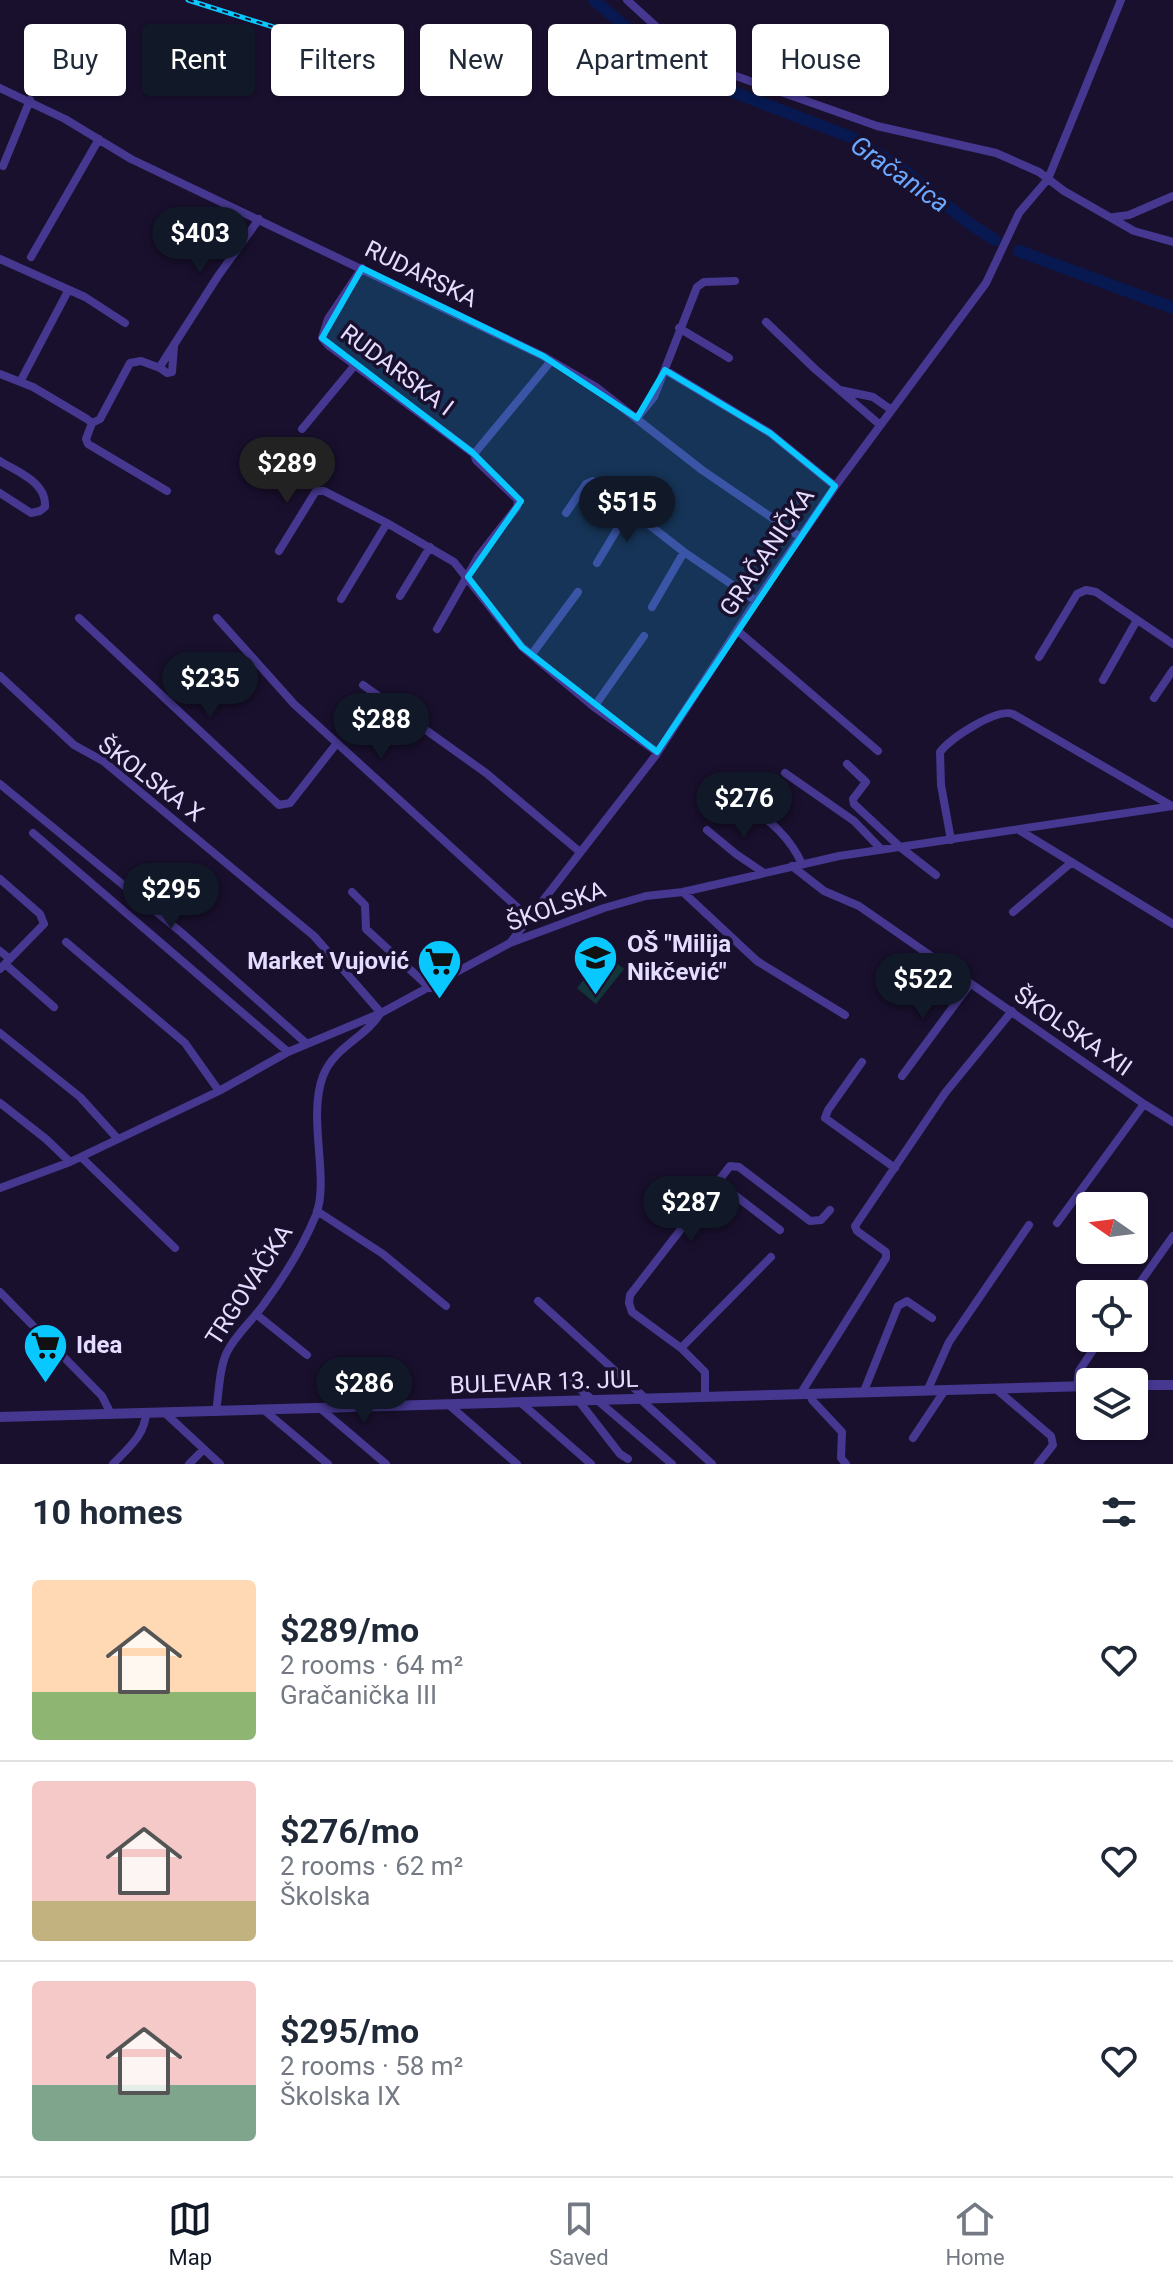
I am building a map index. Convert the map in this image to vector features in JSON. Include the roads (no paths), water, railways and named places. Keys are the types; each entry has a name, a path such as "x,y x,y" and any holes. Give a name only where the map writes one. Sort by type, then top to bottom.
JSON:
{"street":[{"path":"627,0 684,47 733,75 877,126 996,153 1048,179 1134,231 1173,242"},
{"name":"GRAČANIČKA","path":"510,943 657,752 835,486 986,283 1019,213 1048,179 1121,0"},
{"name":"RUDARSKA","path":"0,88 30,100 131,159 551,361 596,387 702,470 800,537"},
{"path":"3,166 30,100"},
{"path":"31,257 99,139"},
{"path":"1111,217 1129,215 1173,196"},
{"path":"167,491 88,444 86,439 92,423 100,419 130,363 141,361 160,368 218,276 259,219"},
{"path":"0,259 85,297 125,323"},
{"name":"RUDARSKA I","path":"362,268 328,319 322,338 474,454 476,460 518,500 510,517 478,557 468,577"},
{"path":"637,418 654,397 697,287 704,282 735,281"},
{"path":"20,382 68,291"},
{"path":"766,322 879,424"},
{"path":"679,328 729,358"},
{"path":"474,454 551,361"},
{"path":"302,429 355,365"},
{"path":"665,370 770,433 835,486"},
{"path":"0,374 92,423"},
{"path":"839,390 873,397 890,409"},
{"path":"0,461 37,485 45,495 45,507 31,513 0,493"},
{"path":"566,513 590,481 630,508 684,552 756,601"},
{"path":"279,551 312,494 320,490 387,523 454,562 522,647 594,707 657,752"},
{"path":"597,563 630,508"},
{"path":"341,599 387,523"},
{"path":"400,596 430,547"},
{"path":"652,607 684,552"},
{"path":"437,629 468,577"},
{"path":"1039,657 1081,591 1096,592 1173,644"},
{"path":"532,654 578,592"},
{"path":"79,618 279,805 290,803 337,743"},
{"path":"217,618 294,704 530,919"},
{"path":"1103,680 1137,620"},
{"path":"738,631 878,751"},
{"path":"594,707 644,636"},
{"path":"1154,698 1173,670"},
{"name":"ŠKOLSKA X","path":"0,676 74,745 103,761 314,936 381,1013"},
{"path":"363,685 486,773 580,852"},
{"path":"951,840 941,785 940,752 975,725 1005,711 1173,806"},
{"path":"847,764 866,782 852,802 900,847 936,875"},
{"path":"785,773 854,821 880,848"},
{"path":"0,784 182,933 307,1044"},
{"path":"735,794 774,824 792,844 802,864"},
{"name":"ŠKOLSKA","path":"0,1188 70,1162 219,1091 288,1052 381,1013 510,943 604,908 646,896 683,892 880,848 1173,806"},
{"path":"1019,829 1173,924"},
{"path":"707,830 764,873"},
{"path":"33,833 288,1052"},
{"path":"1013,912 1072,862"},
{"name":"ŠKOLSKA XII","path":"792,866 824,891 859,906 1173,1122"},
{"path":"0,879 43,919 44,924 5,964"},
{"path":"352,892 365,905 366,929 430,988"},
{"path":"683,892 757,961 845,1015"},
{"path":"66,942 185,1043 219,1091"},
{"path":"0,951 5,964 54,1007"},
{"path":"902,1076 970,984"},
{"path":"846,1464 841,1458 842,1432 806,1393 886,1258 886,1252 857,1231 855,1226 945,1093 1012,1011"},
{"name":"TRGOVAČKA","path":"216,1412 226,1353 303,1243 317,1211 316,1130 324,1074 333,1059 381,1013"},
{"path":"0,1033 80,1097 117,1138"},
{"path":"862,1062 825,1118 895,1168"},
{"path":"0,1103 70,1162"},
{"path":"1057,1223 1144,1104"},
{"path":"81,1157 175,1248"},
{"path":"705,1396 705,1372 681,1348 632,1312 630,1295 730,1166 736,1165 810,1221 821,1220 830,1210"},
{"path":"719,1183 780,1230"},
{"path":"317,1211 383,1254 446,1306"},
{"path":"928,1389 949,1342 1029,1225"},
{"path":"1142,1280 1173,1236"},
{"path":"681,1348 771,1257"},
{"path":"0,1292 102,1396 111,1414"},
{"path":"538,1301 712,1464"},
{"path":"864,1391 898,1306 912,1302 932,1318"},
{"path":"256,1314 307,1355"},
{"path":"562,1375 672,1464"},
{"path":"1148,1385 1173,1385"},
{"name":"BULEVAR 13. JUL","path":"0,1417 1076,1387"},
{"path":"996,1389 1051,1436 1053,1445 1038,1464"},
{"path":"913,1438 945,1390"},
{"path":"578,1400 620,1454 628,1459"},
{"path":"520,1402 591,1464"},
{"path":"449,1405 517,1464"},
{"path":"321,1409 386,1464"},
{"path":"264,1410 328,1464"},
{"path":"164,1412 220,1464"},
{"path":"113,1464 141,1434 146,1413"},
{"path":"189,1464 204,1449"}],"waterway":[{"name":"Gračanica","path":"594,0 676,70 853,138 902,169 970,224 995,240"},
{"name":"Gračanica","path":"1019,251 1173,308"}],"railway":[{"path":"188,0 271,26"}],"place":[{"name":"OŠ \"Milija Nikčević\"","path":"596,997"},
{"name":"Market Vujović","path":"440,1000"},
{"name":"Idea","path":"45,1384"}]}
